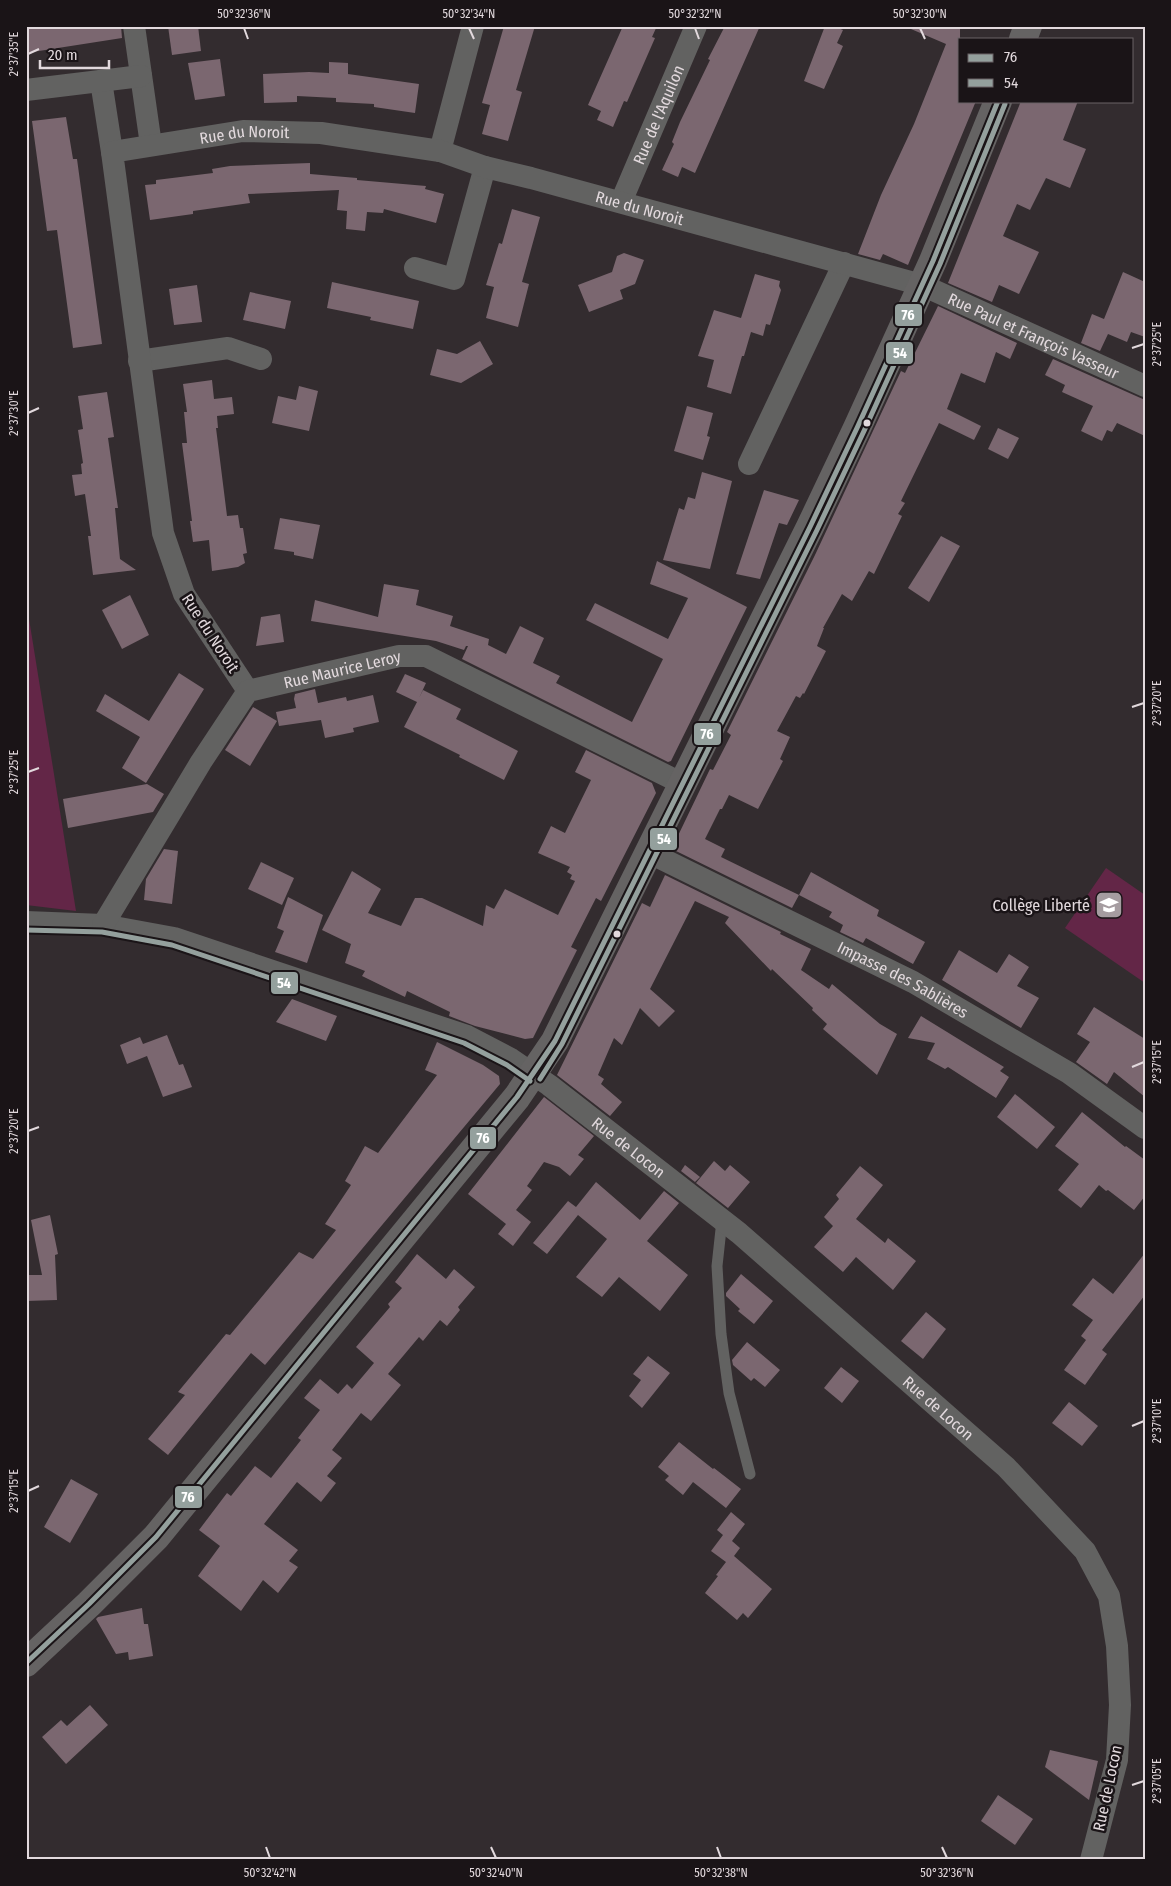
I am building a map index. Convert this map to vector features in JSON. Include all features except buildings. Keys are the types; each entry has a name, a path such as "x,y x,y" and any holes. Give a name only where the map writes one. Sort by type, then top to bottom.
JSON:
{"main road":[{"path":"1023,38 1028,26"},
{"path":"26,1663 156,1537 534,1075 555,1041 814,519 922,285 998,102"}],"street":[{"path":"134,26 151,145"},
{"path":"440,150 473,26"},
{"name":"Rue de l'Aquilon","path":"620,202 696,26"},
{"path":"26,90 141,76"},
{"path":"102,80 112,152"},
{"name":"Rue du Noroit","path":"248,691 184,594 163,533 112,152 243,131 321,133 440,150 485,167 922,285"},
{"path":"415,268 454,278 485,167"},
{"path":"750,464 844,263"},
{"name":"Rue Paul et François Vasseur","path":"922,285 1145,386"},
{"path":"139,361 228,348 261,359"},
{"name":"Rue Maurice Leroy","path":"248,691 399,656 426,656 683,784"},
{"path":"93,924 248,691"},
{"name":"Impasse des Sablières","path":"648,852 913,982 1069,1073 1145,1128"},
{"name":"Rue de Locon","path":"26,922 93,924 174,938 467,1036 511,1060 549,1085 722,1220 1006,1468 1085,1551 1109,1596 1117,1646 1120,1705 1117,1760 1091,1860"}],"lane":[{"path":"722,1220 717,1266 721,1334 729,1393 750,1474"}],"shaded area":[{"path":"26,600 76,911 26,905"},
{"path":"1106,868 1145,895 1145,983 1065,928"}],"transit line":[{"name":"76","path":"26,1663 156,1537 517,1097 555,1041 810,527 857,428 933,261 998,102"},
{"name":"54","path":"540,1079 562,1044 817,530 940,264 1005,104"},
{"name":"54","path":"26,930 102,932 172,945 464,1043 507,1065 530,1081"}],"place":[{"name":"Collège Liberté","path":"1109,905"}]}
